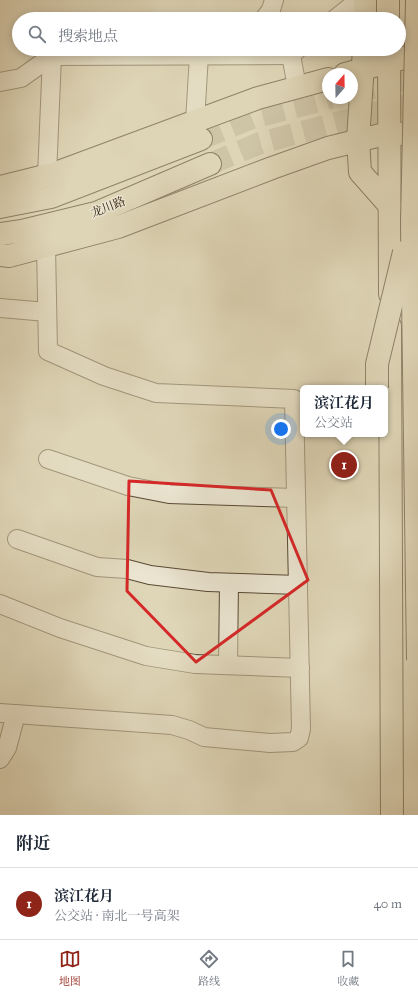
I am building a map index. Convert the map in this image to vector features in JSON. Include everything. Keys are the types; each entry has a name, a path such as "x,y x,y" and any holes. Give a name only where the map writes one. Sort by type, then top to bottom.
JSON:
{"main road":[{"path":"365,0 365,12"},
{"path":"388,0 388,12"},
{"path":"417,0 412,222 418,660"},
{"path":"406,54 418,54"},
{"path":"385,56 357,64 358,140 360,172 390,206"},
{"path":"389,56 391,812"},
{"path":"0,207 51,197 198,130 258,98 322,81"},
{"path":"0,186 47,176 198,130"},
{"path":"0,255 9,256 118,227 328,148 389,133 418,135"},
{"name":"龙川路","path":"0,234 22,231 96,213 210,164"},
{"path":"377,385 377,364 412,222"},
{"path":"378,437 391,812"}],"street":[{"path":"269,12 274,0"},
{"path":"344,12 359,0"},
{"path":"0,82 21,78 50,56"},
{"path":"47,176 55,56"},
{"path":"198,130 199,56"},
{"path":"295,56 297,87"},
{"path":"0,759 7,748 8,713 172,725 189,730 204,737 270,743 293,742 299,738 301,729 294,400 156,393 104,376 48,351 46,246"},
{"path":"0,308 47,312"},
{"path":"48,459 128,486 169,494 296,498"},
{"path":"17,539 97,567 127,569 150,575 208,582 298,585"},
{"path":"228,665 229,583"},
{"path":"0,604 60,628 146,656 195,664 300,668"}],"highlighted area":[{"path":"129,481 271,490 308,580 196,662 127,591"}],"tunnel":[{"path":"358,91 403,80 418,79"},
{"path":"201,139 252,118 322,100"},
{"path":"210,164 260,143 405,105 418,104"}],"place":[{"name":"滨江花月","path":"344,465"}]}
